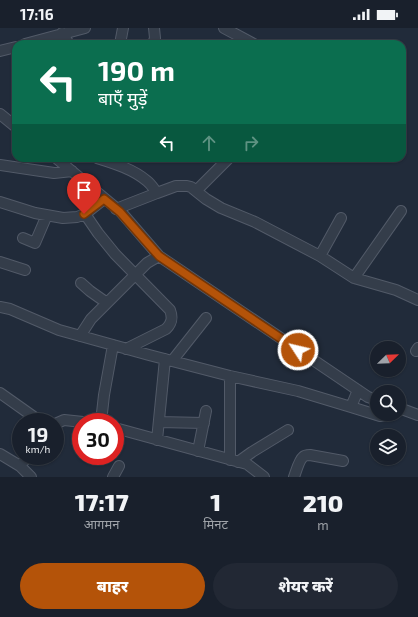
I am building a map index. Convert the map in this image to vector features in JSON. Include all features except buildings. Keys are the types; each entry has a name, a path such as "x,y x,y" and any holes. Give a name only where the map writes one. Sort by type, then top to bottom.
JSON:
{"street":[{"path":"38,40 85,28"},
{"path":"121,40 123,28"},
{"path":"154,28 154,40"},
{"path":"224,28 246,40"},
{"path":"62,33 66,40"},
{"path":"0,51 12,48"},
{"path":"0,114 12,121"},
{"path":"61,162 120,212 159,256 370,398"},
{"path":"109,162 134,172 147,181 157,193"},
{"path":"196,191 225,162"},
{"path":"0,165 54,173 72,172"},
{"path":"116,209 176,186 188,186 221,208 255,222 320,256 354,278 396,290 418,300"},
{"path":"0,202 36,213 63,218 77,217 84,214 104,199"},
{"path":"354,278 401,211"},
{"path":"84,214 115,254 170,310 172,319 171,324 166,329 126,349"},
{"path":"23,238 35,243 47,215"},
{"path":"320,256 341,218"},
{"path":"80,336 91,320 147,263 159,256"},
{"path":"0,262 25,270"},
{"path":"80,283 107,304"},
{"path":"0,307 10,309 59,330 230,376 298,391 370,413"},
{"path":"157,440 169,360 206,318"},
{"path":"102,413 113,345"},
{"path":"230,376 234,461"},
{"path":"351,407 358,390"},
{"path":"0,393 27,413"},
{"path":"198,451 206,411"},
{"path":"406,411 418,415"},
{"path":"159,422 204,423"},
{"path":"234,461 288,430"},
{"path":"124,431 247,464 264,477"},
{"path":"0,454 20,466 28,476"},
{"path":"294,477 303,457 306,456 310,455 343,461"},
{"path":"113,477 119,466"}],"route":[{"path":"84,214 104,199 120,212 159,256 298,350"}]}
